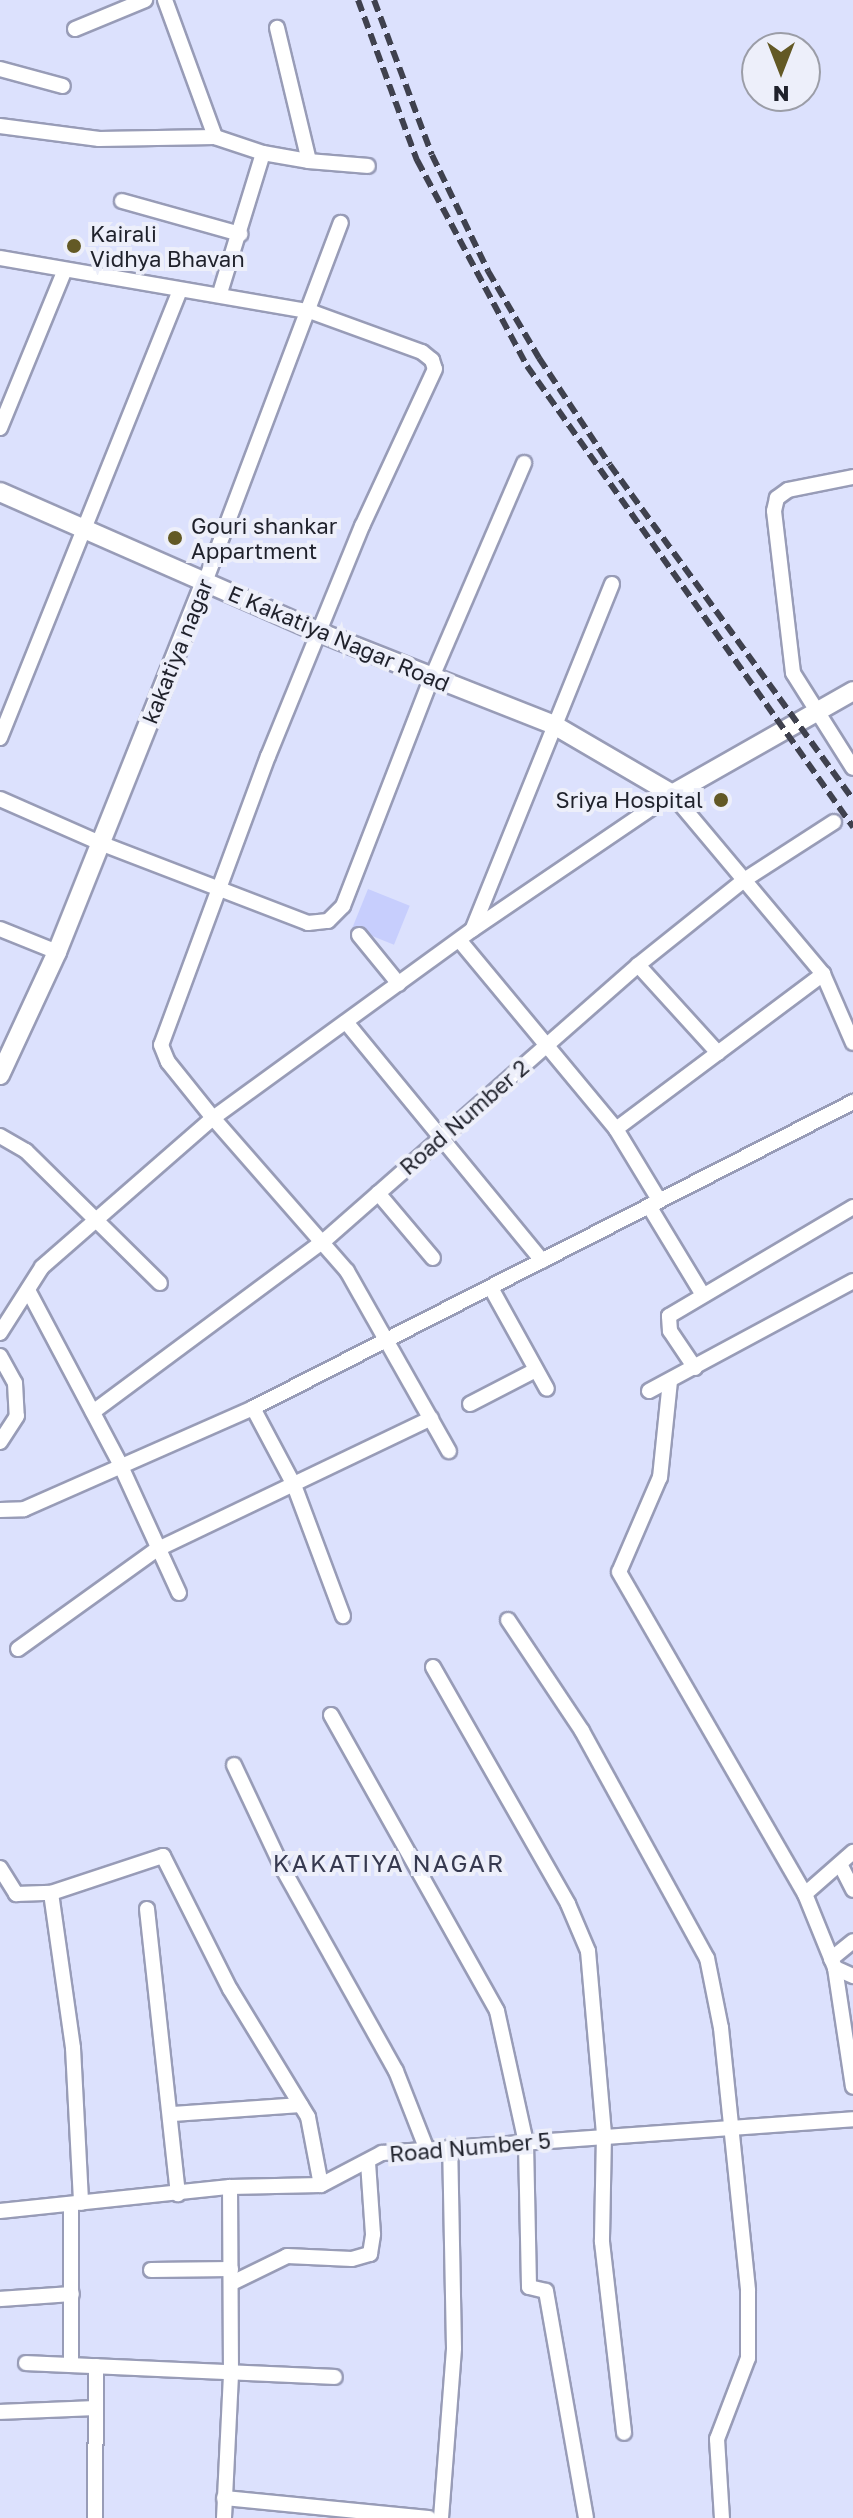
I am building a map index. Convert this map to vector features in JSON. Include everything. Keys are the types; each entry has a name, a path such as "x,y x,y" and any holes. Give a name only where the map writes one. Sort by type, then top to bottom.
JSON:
{"street":[{"path":"75,29 126,4 145,0"},
{"path":"165,0 215,137"},
{"path":"277,28 309,161"},
{"path":"0,69 63,86"},
{"path":"0,126 99,139 215,137 263,153 368,166"},
{"path":"220,293 263,153"},
{"path":"122,201 240,234"},
{"name":"kakatiya nagar","path":"0,1075 57,952 312,312 341,223"},
{"path":"0,258 179,292 220,293 312,312 422,352 435,369 362,526 219,888 161,1045 168,1062 213,1118 325,1240 391,1340 449,1451"},
{"path":"0,428 64,272"},
{"path":"0,738 179,292"},
{"path":"0,799 100,843 308,923 328,921 343,906 432,677 524,463"},
{"path":"853,477 788,490 777,498 774,511 790,657 812,710 853,768"},
{"name":"E Kakatiya Nagar Road","path":"0,492 321,633 554,725 672,794"},
{"path":"472,930 612,584"},
{"path":"0,1333 42,1267 213,1118 472,930 672,794 812,710 853,691"},
{"path":"672,794 823,974 853,1043"},
{"name":"Road Number 2","path":"93,1412 325,1240 638,965 744,880 834,822"},
{"path":"0,929 57,952"},
{"path":"359,935 399,984"},
{"path":"460,941 616,1129 703,1295"},
{"path":"638,965 718,1053"},
{"path":"616,1129 823,974"},
{"path":"346,1022 542,1261"},
{"path":"0,1510 24,1509 119,1462 253,1408 853,1102"},
{"path":"0,1136 26,1151 160,1283"},
{"path":"378,1193 433,1258"},
{"path":"695,1368 670,1331 669,1316 853,1207"},
{"path":"649,1391 853,1281"},
{"path":"491,1288 547,1389"},
{"path":"28,1290 119,1462 156,1550 179,1593"},
{"path":"0,1356 15,1383 17,1416 0,1442"},
{"path":"470,1404 536,1370"},
{"path":"670,1381 660,1477 619,1572 805,1894 833,1964 853,2087"},
{"path":"253,1408 294,1485 343,1616"},
{"path":"18,1649 156,1550 431,1418"},
{"path":"508,1620 582,1731 707,1958 733,2127 748,2291 748,2358 717,2439 722,2518"},
{"path":"433,1667 568,1904 588,1951 604,2134 602,2242 624,2433"},
{"path":"331,1715 491,1997 507,2044 526,2143 529,2287 546,2291 586,2518"},
{"path":"234,1765 283,1869 396,2071 427,2150"},
{"path":"805,1894 853,1852"},
{"path":"2,1875 16,1894 51,1893 163,1856 230,1989 301,2105 321,2185"},
{"path":"840,1864 853,1890"},
{"path":"51,1893 73,2048 76,2204 71,2365"},
{"path":"147,1909 173,2114 178,2194"},
{"path":"833,1964 853,1941"},
{"path":"833,1964 853,1976"},
{"path":"173,2114 301,2105"},
{"name":"Road Number 5","path":"0,2211 230,2187 321,2185 382,2153 604,2134 853,2119"},
{"path":"441,2518 454,2348 450,2147"},
{"path":"151,2270 231,2276 296,2254 352,2259 370,2254 368,2162"},
{"path":"224,2518 231,2375 230,2187"},
{"path":"0,2299 72,2294"},
{"path":"26,2363 231,2375 335,2377"},
{"path":"95,2518 96,2366"},
{"path":"0,2412 95,2408"},
{"path":"224,2498 429,2518"}],"shaded area":[{"path":"368,889 410,906 394,945 352,928"}],"railway":[{"path":"358,0 417,160 527,366 853,827"},
{"path":"374,0 432,155 488,271 539,358 610,465 853,799"}],"place":[{"name":"Kairali Vidhya Bhavan","path":"74,246"},
{"name":"Gouri shankar Appartment","path":"175,538"},
{"name":"Sriya Hospital","path":"721,800"}],"district":[{"name":"KAKATIYA NAGAR","path":"389,1863"}]}
